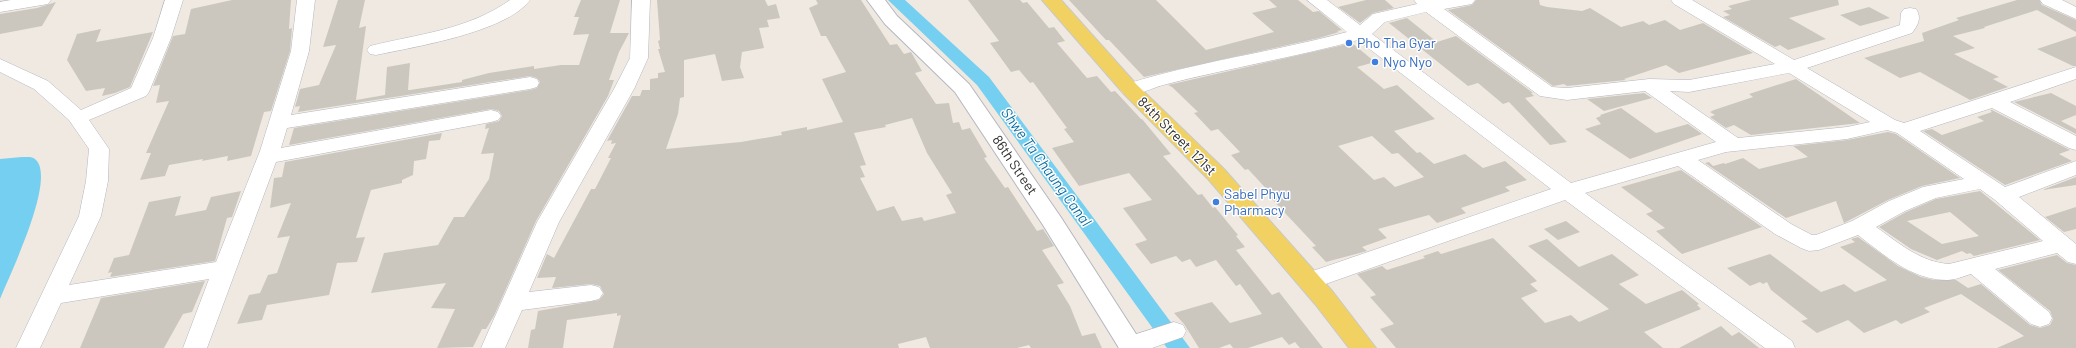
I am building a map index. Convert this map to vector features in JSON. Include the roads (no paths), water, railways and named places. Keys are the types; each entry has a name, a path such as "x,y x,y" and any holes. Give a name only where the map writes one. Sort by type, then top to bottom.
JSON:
{"main road":[{"name":"86th Street","path":"876,0 892,20 962,88 1052,221 1131,347"},
{"name":"84th Street, 121st","path":"1051,0 1130,89 1216,174 1309,281 1363,348"}],"street":[{"path":"0,7 42,0"},
{"path":"78,118 139,92 162,38 174,0"},
{"path":"194,348 268,157 300,51 306,0"},
{"path":"376,50 464,30 491,20 521,0"},
{"path":"493,348 548,222 624,89 639,58 641,0"},
{"path":"1316,0 1568,192 1784,348"},
{"path":"1130,89 1162,79 1312,47 1361,34 1379,18 1426,3 1466,0"},
{"path":"1680,0 1791,67 1896,126 2002,195 2068,245"},
{"path":"2049,0 2076,14"},
{"path":"1426,3 1547,92 1567,94 1649,85 1688,86 1726,81 1791,67 1906,29 1910,24 1910,13"},
{"path":"0,65 41,85 78,118 99,149 98,181 90,216 51,296 28,348"},
{"path":"1309,281 1568,192 1682,159 1734,145 1847,133 1896,126 1994,101 2076,73"},
{"path":"278,124 530,83"},
{"path":"1649,85 1734,145"},
{"path":"1994,101 2076,144"},
{"path":"268,157 491,116"},
{"path":"1682,159 1801,240 1809,243 1818,242 1860,226 1897,206 1931,192 1982,182"},
{"path":"2002,195 2076,168"},
{"path":"1860,226 1924,269 1933,272 1949,272 2068,245"},
{"path":"1975,265 2040,318"},
{"path":"51,296 225,269"},
{"path":"514,302 591,293"},
{"path":"1131,347 1164,334"}],"water":[{"path":"32,157 36,160 41,171 40,187 29,228 0,299 0,159"}],"waterway":[{"name":"Shwe Ta Chaung Canal","path":"896,0 983,81 1179,348"}],"place":[{"name":"Pho Tha Gyar","path":"1349,43"},
{"name":"Nyo Nyo","path":"1375,62"},
{"name":"Sabel Phyu Pharmacy","path":"1216,202"}]}
